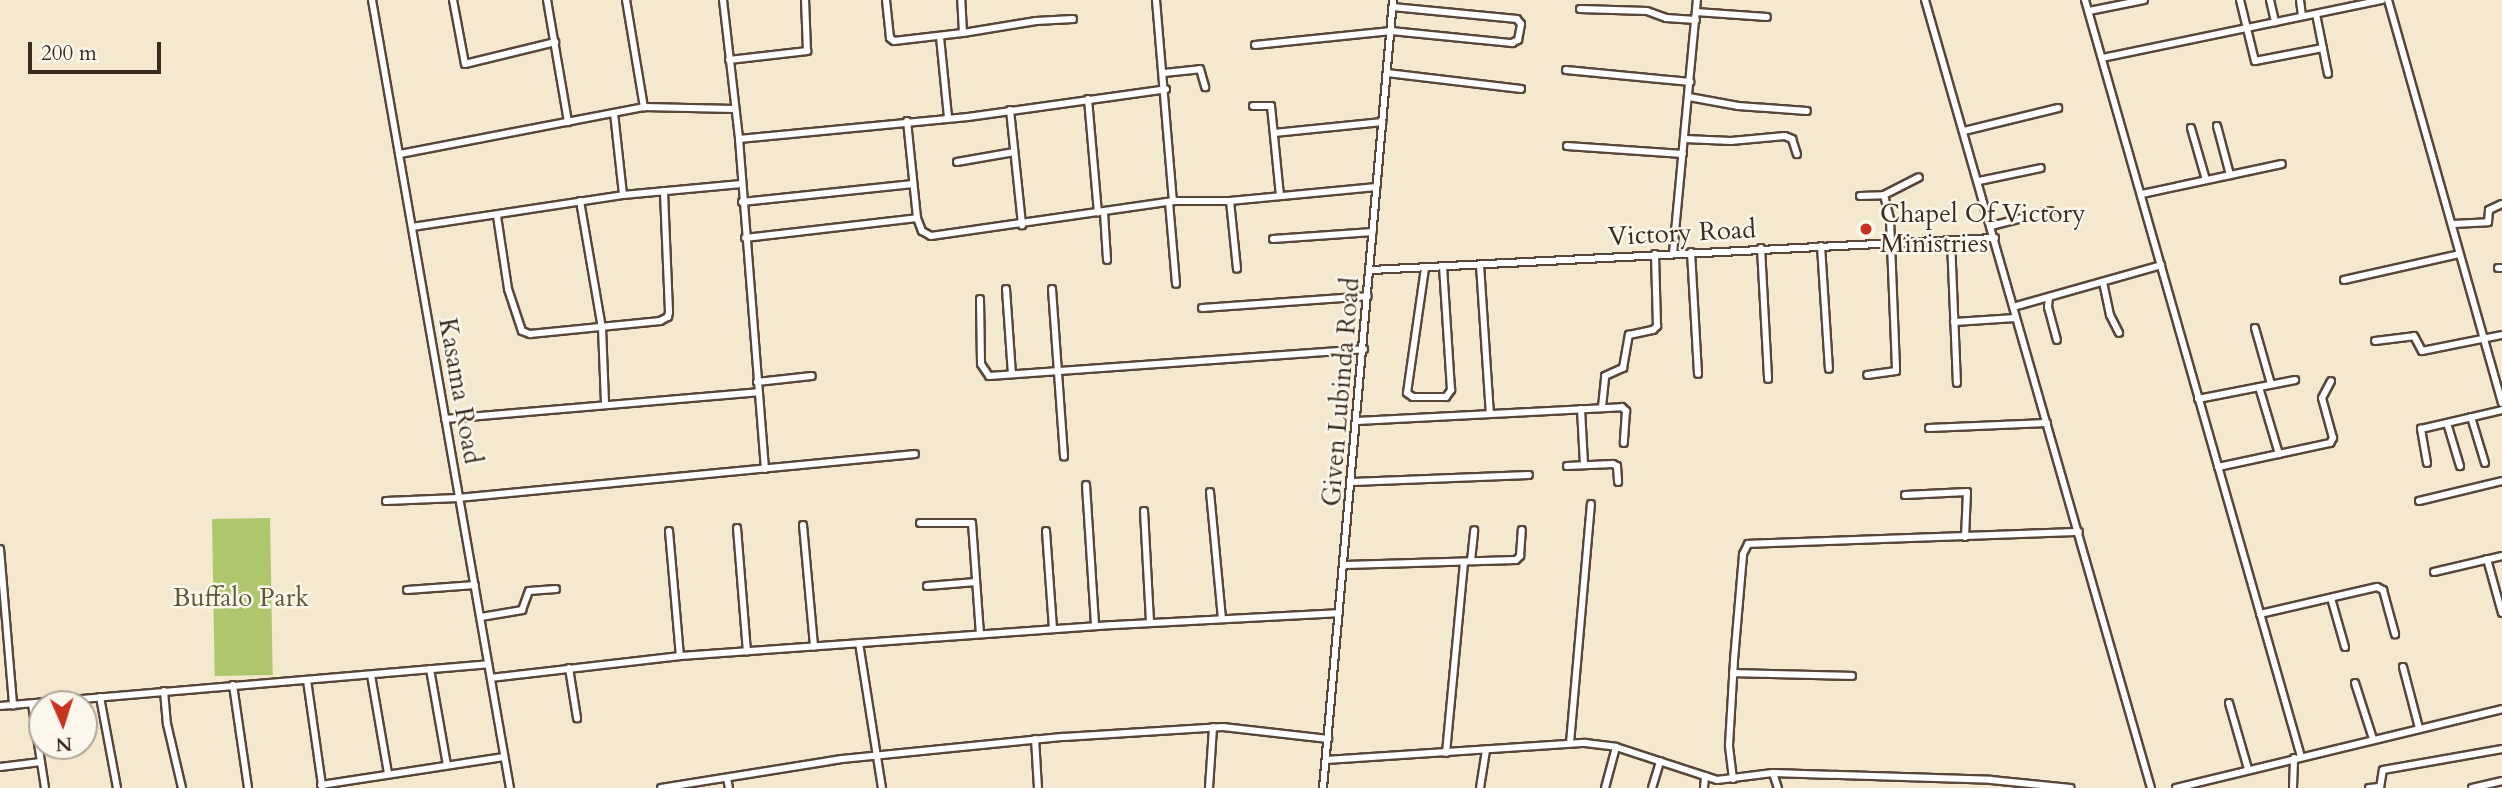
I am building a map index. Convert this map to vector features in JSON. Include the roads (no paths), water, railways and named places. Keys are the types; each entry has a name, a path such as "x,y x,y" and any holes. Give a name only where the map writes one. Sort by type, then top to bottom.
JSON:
{"street":[{"name":"Kasama Road","path":"372,0 510,788"},
{"path":"453,0 466,64 555,42"},
{"path":"547,0 568,122"},
{"path":"626,0 644,107"},
{"path":"723,0 738,139 765,470"},
{"path":"729,60 800,54 807,51 805,0"},
{"path":"886,0 892,41 940,37 1021,22 1073,19"},
{"path":"961,0 963,33"},
{"path":"1157,0 1166,89 1176,284"},
{"path":"1673,253 1698,0"},
{"path":"1925,0 2151,788"},
{"path":"2085,0 2260,614 2297,757 2293,788"},
{"path":"2089,11 2144,0"},
{"path":"2239,0 2255,61 2323,48"},
{"path":"2270,0 2275,22"},
{"path":"2300,0 2302,16"},
{"path":"2102,58 2382,0"},
{"path":"2388,0 2502,404"},
{"path":"1255,45 1391,31 1512,43 1518,40 1521,24 1514,19 1393,4"},
{"name":"Given Lubinda Road","path":"1323,788 1393,4"},
{"path":"1580,9 1647,11 1666,18 1768,17"},
{"path":"2316,14 2328,74"},
{"path":"940,37 948,117"},
{"path":"1164,73 1200,69 1205,86"},
{"path":"1566,70 1690,82"},
{"path":"1387,74 1521,89"},
{"path":"738,139 1010,110 1166,89"},
{"path":"1689,97 1738,106 1807,111"},
{"path":"1088,99 1107,260"},
{"path":"1253,106 1271,106 1280,195"},
{"path":"400,154 644,107 734,109"},
{"path":"1964,131 2058,108"},
{"path":"1010,110 1022,225"},
{"path":"614,113 622,195"},
{"path":"906,121 917,218 922,231 931,236 1022,225 1171,201 1230,201 1376,187"},
{"path":"1274,133 1382,122"},
{"path":"2217,126 2230,175"},
{"path":"2191,128 2206,180"},
{"path":"1685,139 1731,141 1785,136 1792,139 1797,154"},
{"path":"1567,146 1683,154"},
{"path":"957,162 1014,152"},
{"path":"2142,194 2282,164"},
{"path":"1979,181 2041,168"},
{"path":"1860,197 1884,195 1919,177"},
{"path":"412,227 622,195 741,184"},
{"path":"742,202 913,184"},
{"path":"497,216 508,289 522,331 530,334 660,321 668,317 664,191"},
{"path":"1867,375 1896,371 1890,219 1884,195"},
{"path":"580,201 602,328 605,404"},
{"path":"1230,201 1237,269"},
{"path":"2453,224 2488,222 2489,210 2502,204"},
{"path":"1992,226 2050,211"},
{"path":"746,238 917,218"},
{"path":"1273,239 1373,232"},
{"name":"Victory Road","path":"1371,270 1995,238"},
{"path":"1951,242 1957,383"},
{"path":"1822,246 1829,369"},
{"path":"1761,248 1768,379"},
{"path":"1691,252 1698,373"},
{"path":"1602,407 1605,376 1623,368 1629,335 1653,330 1657,326 1655,254"},
{"path":"2344,280 2459,254"},
{"path":"1480,265 1490,414"},
{"path":"2013,307 2161,265"},
{"path":"1425,268 1407,393 1413,397 1446,397 1451,390 1443,267"},
{"path":"2103,282 2110,315 2119,333"},
{"path":"1006,289 1012,374"},
{"path":"1052,289 1064,457"},
{"path":"1202,308 1368,296"},
{"path":"2049,297 2048,307 2057,340"},
{"path":"980,299 982,370 989,376 1364,349"},
{"path":"1954,322 2016,318"},
{"path":"2255,328 2271,384"},
{"path":"2375,341 2414,337 2423,351 2502,335"},
{"path":"757,382 812,376"},
{"path":"2198,399 2295,380"},
{"path":"2218,467 2332,440 2322,398 2331,381"},
{"path":"2259,387 2279,454"},
{"path":"445,419 758,392"},
{"path":"1357,421 1602,407 1625,408 1624,443"},
{"path":"1581,409 1584,465"},
{"path":"2427,463 2421,429 2502,410"},
{"path":"2471,417 2485,463"},
{"path":"1928,428 2047,423"},
{"path":"2447,423 2460,466"},
{"path":"386,502 458,498 915,454"},
{"path":"1567,466 1615,465 1618,482"},
{"path":"1352,482 1529,475"},
{"path":"2419,500 2502,481"},
{"path":"1086,485 1095,626"},
{"path":"1210,492 1222,618"},
{"path":"1905,495 1967,492 1965,537"},
{"path":"1570,743 1591,504"},
{"path":"1144,511 1150,622"},
{"path":"920,523 972,523 980,634"},
{"path":"803,525 814,647"},
{"path":"737,528 747,652"},
{"path":"1446,753 1474,530"},
{"path":"1345,565 1516,560 1520,556 1522,530"},
{"path":"669,531 680,656"},
{"path":"1046,531 1053,629"},
{"path":"1733,779 1729,745 1733,673 1744,554 1748,544 2079,532"},
{"path":"0,549 13,705"},
{"path":"2434,572 2502,556"},
{"path":"2487,559 2502,613"},
{"path":"927,586 976,582"},
{"path":"407,590 475,585"},
{"path":"2260,614 2380,588 2395,634"},
{"path":"481,617 519,611 524,608 529,591 556,589"},
{"path":"2331,598 2345,647"},
{"path":"491,678 680,656 1150,622 1339,613"},
{"path":"859,643 882,788"},
{"path":"117,788 100,698 488,664"},
{"path":"2403,667 2419,728"},
{"path":"569,668 577,718"},
{"path":"430,669 447,765"},
{"path":"1733,673 1852,676"},
{"path":"371,675 388,773"},
{"path":"307,680 322,786 388,773 504,757"},
{"path":"2355,683 2373,739"},
{"path":"233,685 248,788"},
{"path":"164,691 169,736 181,788"},
{"path":"2229,703 2248,769"},
{"path":"0,706 28,704"},
{"path":"2176,788 2203,784 2248,769 2502,709"},
{"path":"661,788 877,755 1035,739 1213,727 1328,739"},
{"path":"1209,788 1213,727"},
{"path":"1035,739 1038,788"},
{"path":"1326,760 1570,743 1616,747 1717,780 1773,773 1991,780 2071,788"},
{"path":"1605,788 1616,747"},
{"path":"1480,788 1486,749"},
{"path":"2369,788 2380,787 2383,770 2502,749"},
{"path":"1652,788 1660,761"},
{"path":"0,767 41,762 45,788"},
{"path":"1773,773 1778,788"},
{"path":"1704,788 1705,776"},
{"path":"1743,777 1744,788"},
{"path":"727,778 729,788"},
{"path":"2472,788 2502,781"}],"place":[{"name":"Chapel Of Victory Ministries","path":"1866,229"}],"park label":[{"name":"Buffalo Park","path":"241,598"}]}
